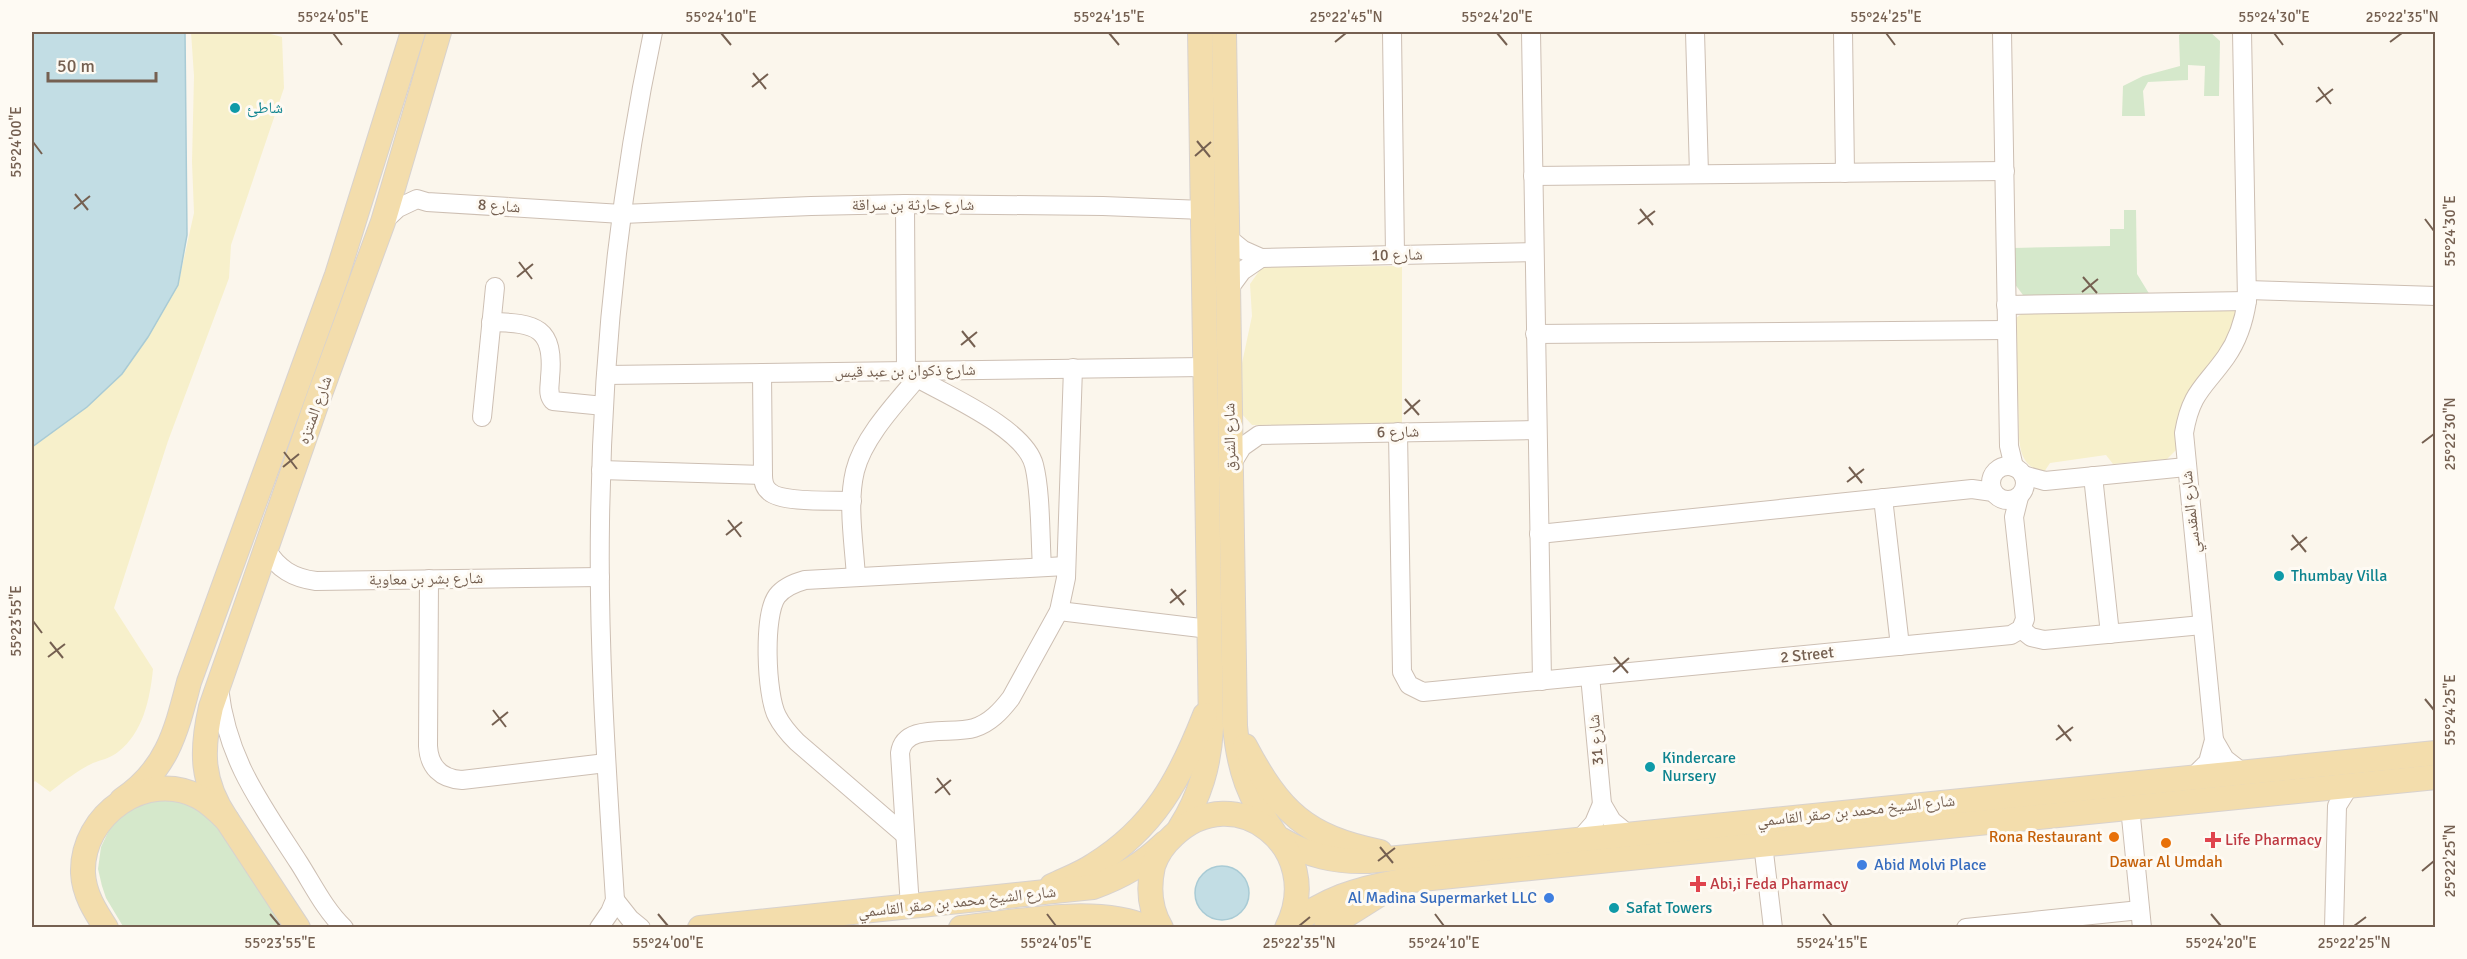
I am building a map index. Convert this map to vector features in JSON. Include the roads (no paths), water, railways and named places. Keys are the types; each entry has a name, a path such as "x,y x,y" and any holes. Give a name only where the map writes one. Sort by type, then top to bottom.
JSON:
{"main road":[{"name":"شارع المنتزه","path":"106,927 87,891 83,875 84,858 91,834 106,813 152,776 171,742 189,682 311,348 358,211 413,32"},
{"name":"شارع المنتزه","path":"227,820 214,801 207,778 204,754 206,730 219,683 317,402 383,222 439,32"},
{"name":"شارع الشرق","path":"1173,836 1194,806 1204,780 1210,754 1200,32"},
{"name":"شارع الشرق","path":"1224,32 1235,726 1242,772 1250,794 1291,855 1298,882 1295,910 1288,927"},
{"path":"317,402 310,404 305,399 305,394 350,272 358,211"},
{"path":"1203,264 1210,295 1219,299 1228,292"},
{"path":"1034,895 1093,867 1141,829 1161,805 1178,779 1210,701"},
{"path":"1235,726 1268,786 1290,813 1310,828 1333,840 1403,856"},
{"name":"شارع الشيخ محمد بن صقر القاسمي","path":"700,927 1034,895 1093,887 1120,877 1144,862 1173,836 1198,819 1218,814 1239,816 1258,822 1300,851 1334,860 1368,861 2436,753"},
{"name":"شارع الشيخ محمد بن صقر القاسمي","path":"1288,927 1329,900 1351,891 1402,881 2436,777"},
{"path":"122,800 140,792 159,789 179,790 197,796 214,806 227,820 298,927"},
{"path":"1954,825 1953,819 1959,812 2013,803 2033,794"},
{"path":"1161,927 1155,918 1150,899 1150,879 1155,860 1173,836"},
{"path":"1326,927 1402,881"},
{"name":"شارع الشيخ محمد بن صقر القاسمي","path":"961,927 1098,916 1122,919 1148,927"},
{"path":"1036,922 1075,927"}],"street":[{"path":"599,927 610,912 615,900 606,763 600,577 604,406 622,214 653,32"},
{"path":"1392,32 1395,255"},
{"path":"1531,32 1542,681"},
{"path":"1695,32 1699,174"},
{"path":"1843,32 1845,173"},
{"path":"2002,32 2009,483 2025,614 2021,629 2031,637 2044,640 2202,625"},
{"name":"شارع المقدسي","path":"2192,778 2208,762 2214,740 2184,433 2187,416 2202,384 2227,356 2237,339 2247,295 2242,32"},
{"path":"1533,176 2005,171"},
{"name":"شارع 8","path":"383,222 398,208 417,199 427,202 622,214"},
{"path":"856,578 852,485 860,455 915,373 905,204"},
{"name":"شارع حارثة بن سراقة","path":"622,214 905,204 1103,206 1203,210"},
{"path":"1227,237 1243,250 1261,258"},
{"name":"شارع 10","path":"1261,258 1534,252"},
{"path":"1228,292 1242,271 1261,258"},
{"path":"482,417 495,287"},
{"path":"2006,305 2247,295 2436,296"},
{"path":"491,322 526,324 545,338 551,352 549,394 553,400 604,406"},
{"path":"1535,334 2007,330"},
{"name":"شارع ذكوان بن عبد قيس","path":"606,375 915,373 1204,367"},
{"path":"910,907 900,753 903,742 913,735 975,727 1001,711 1011,698 1059,611 1065,589 1073,369"},
{"path":"762,373 763,475 766,487 775,496 852,501"},
{"path":"915,373 1005,429 1023,444 1030,454 1036,476 1042,567"},
{"path":"1230,409 1243,424 1259,435 1242,447 1231,465"},
{"name":"شارع 6","path":"1259,435 1537,430"},
{"name":"2 Street","path":"1398,432 1401,664 1402,672 1409,685 1416,690 1431,693 2005,636 2021,629"},
{"path":"1539,534 1972,489 2009,483 2186,467"},
{"path":"601,470 763,475"},
{"path":"2093,476 2110,634"},
{"path":"1883,498 1900,646"},
{"name":"شارع بشر بن معاوية","path":"266,549 281,568 303,579 600,577"},
{"path":"905,835 791,736 777,717 771,702 769,686 769,618 776,597 784,589 805,580 1066,566"},
{"path":"429,579 428,746 431,764 437,771 453,779 462,780 606,763"},
{"path":"1059,611 1209,629"},
{"name":"شارع 31","path":"1590,676 1602,804"},
{"path":"219,683 226,731 244,775 326,906 344,927"},
{"path":"2214,740 2225,759 2242,772"},
{"path":"2334,927 2337,806 2349,785"},
{"path":"2319,788 2337,806"},
{"path":"1602,804 1612,821 1628,834"},
{"path":"1580,839 1594,823 1602,804"},
{"path":"1966,927 2141,919 2130,807"},
{"path":"1763,844 1773,927"},
{"path":"615,900 630,919 641,927"}],"water":[{"path":"32,32 185,32 187,235 178,285 148,337 122,374 87,407 32,447"},
{"path":"1217,866 1227,866 1237,870 1245,878 1249,893 1245,908 1237,916 1227,920 1217,920 1207,916 1199,908 1195,898 1195,888 1199,878 1207,870"}],"place":[{"name":"شاطئ","path":"235,108"},
{"name":"Thumbay Villa","path":"2279,576"},
{"name":"Kindercare Nursery","path":"1650,767"},
{"name":"Rona Restaurant","path":"2114,837"},
{"name":"Life Pharmacy","path":"2213,840"},
{"name":"Dawar Al Umdah","path":"2166,843"},
{"name":"Abid Molvi Place","path":"1862,865"},
{"name":"Abi,i Feda Pharmacy","path":"1698,884"},
{"name":"Al Madina Supermarket LLC","path":"1549,898"},
{"name":"Safat Towers","path":"1614,908"}]}
